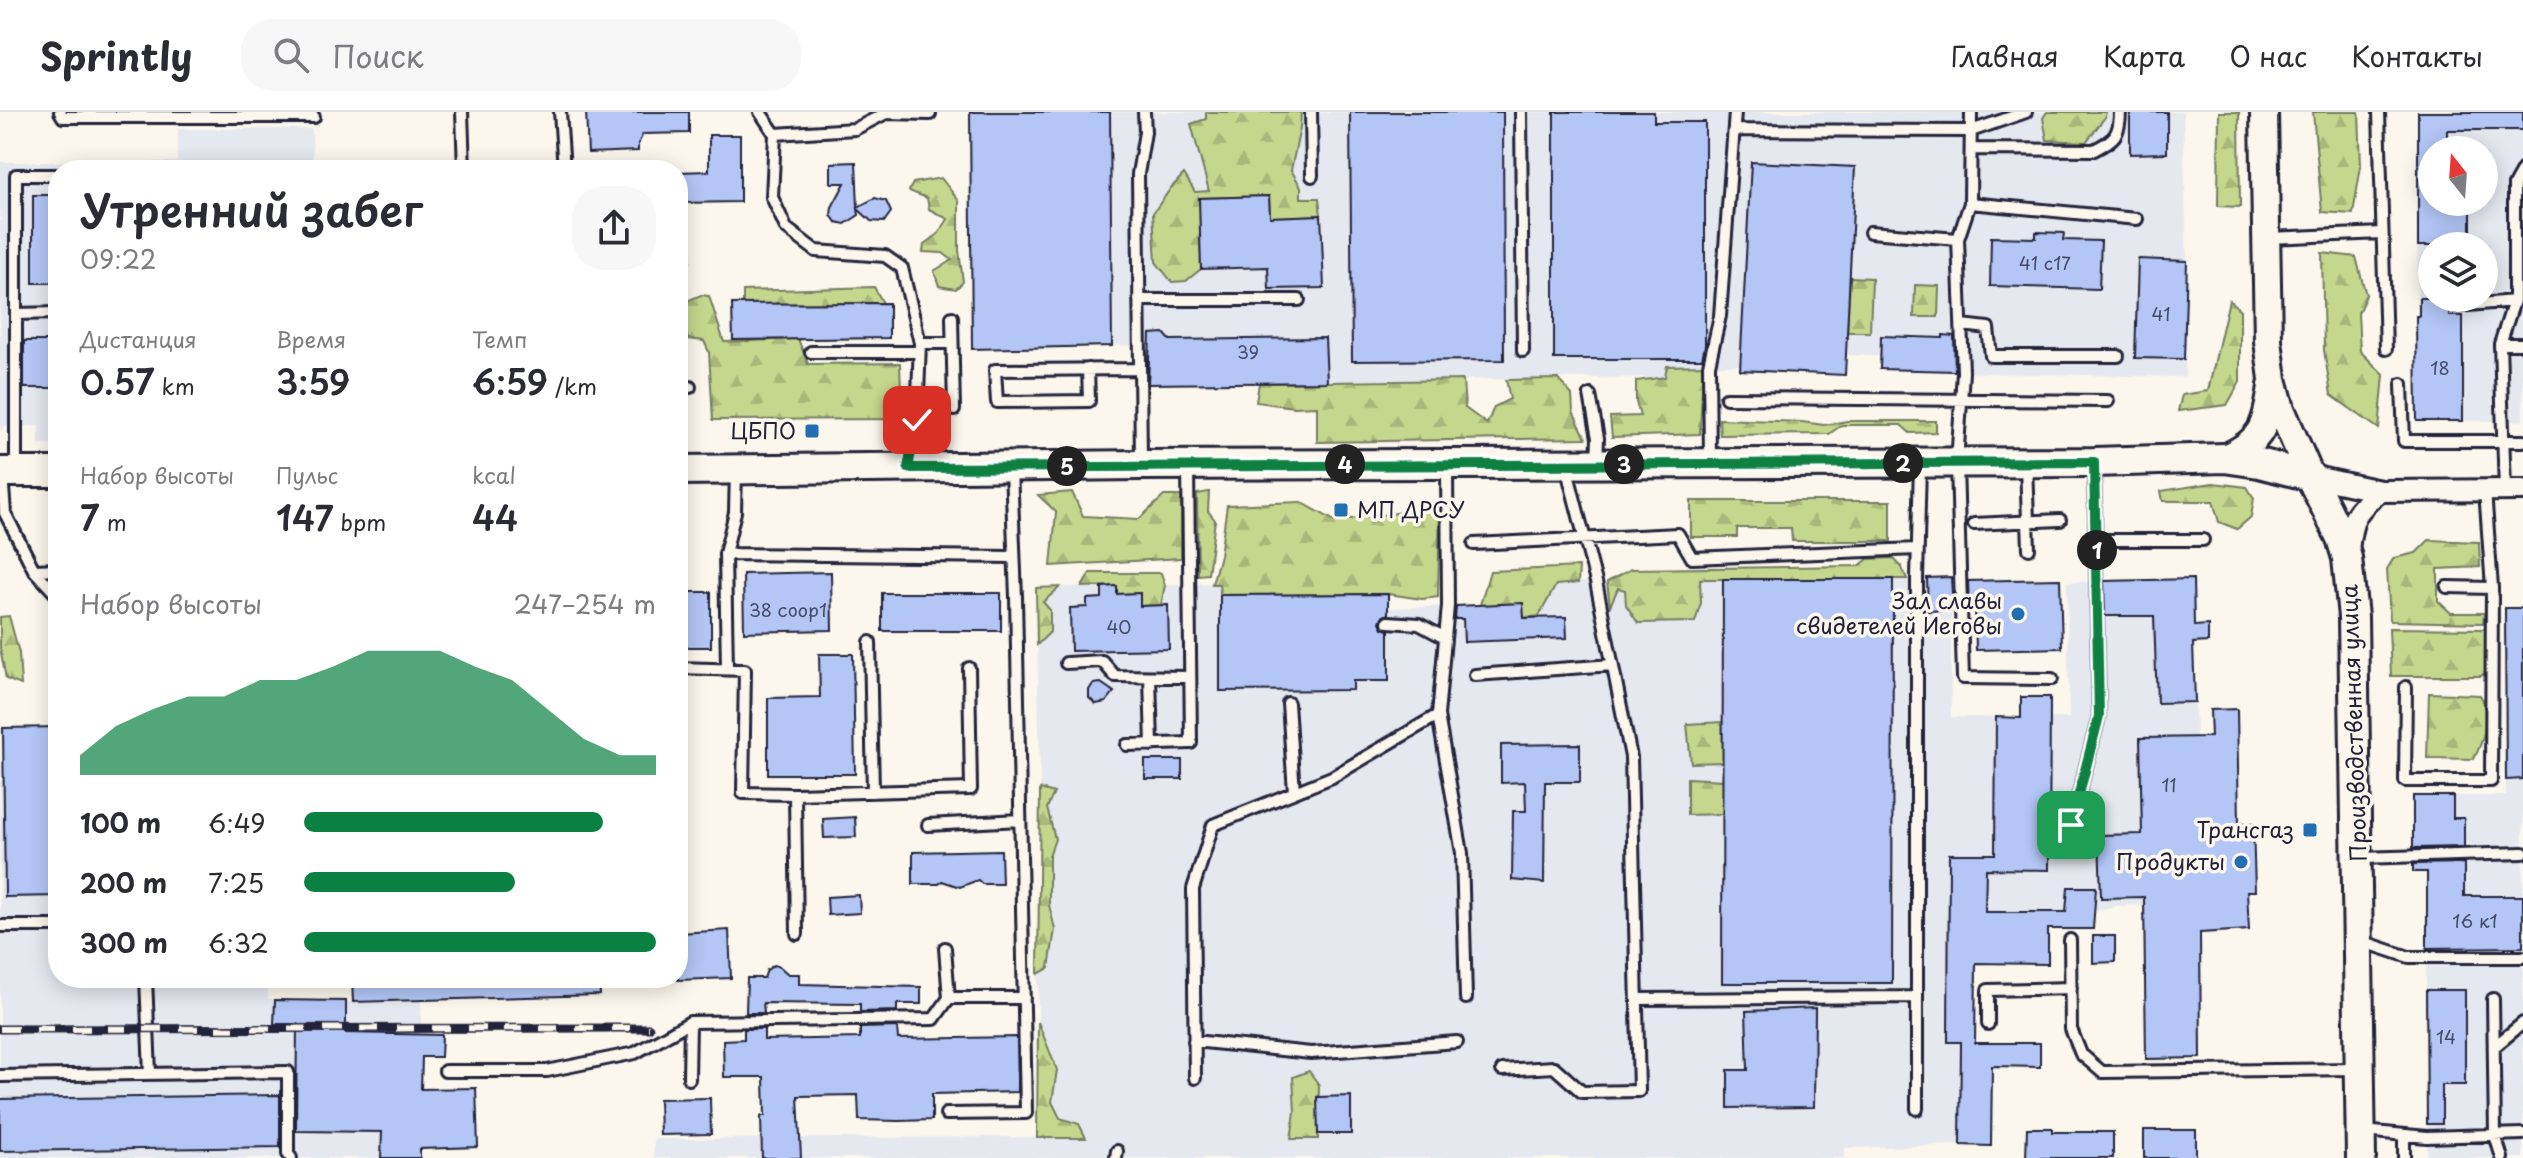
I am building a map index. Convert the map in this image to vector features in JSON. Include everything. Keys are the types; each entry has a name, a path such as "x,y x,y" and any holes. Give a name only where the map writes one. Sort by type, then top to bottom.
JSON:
{"main road":[{"path":"688,470 2094,462 2224,458 2310,476"},
{"path":"6,472 48,472"},
{"name":"Производственная улица","path":"2310,476 2341,538 2347,558 2353,617 2361,1144"}],"street":[{"name":"Производственная улица","path":"2264,112 2268,341 2281,409 2310,476"},
{"path":"2224,458 2246,449 2259,435 2268,415 2273,379"},
{"path":"2310,476 2380,491 2504,490"},
{"path":"2347,558 2351,525 2364,504 2380,491"}],"lane":[{"path":"60,112 63,117 314,117"},
{"path":"462,112 464,160"},
{"path":"560,112 563,160"},
{"path":"760,112 775,134 772,197 786,228 816,251 885,256 902,268 919,347 917,420 908,468"},
{"path":"1141,465 1138,174 1145,132 1144,112"},
{"path":"1311,112 1312,176"},
{"path":"1521,112 1523,351"},
{"path":"1710,463 1709,365 1720,316 1735,112"},
{"path":"1971,112 1970,203 1958,239 1962,398 1957,463 1963,678 2052,679"},
{"path":"1734,130 1971,131 2026,112"},
{"path":"1971,149 2094,150 2109,143 2120,129 2120,112"},
{"path":"2379,112 2386,349"},
{"path":"775,134 855,129 886,113 930,114"},
{"path":"2406,687 2405,781 2491,781 2492,588 2504,490 2500,344 2514,301 2514,185 2523,169"},
{"path":"48,175 16,175 16,314 2,512 34,570 48,585"},
{"path":"1970,203 2137,219"},
{"path":"1870,232 1958,239"},
{"path":"2266,239 2382,233"},
{"path":"1139,300 1299,300"},
{"path":"2498,302 2514,301"},
{"path":"16,314 48,313"},
{"path":"952,317 954,410"},
{"path":"1962,325 1988,328 1991,356 2118,356"},
{"path":"811,352 952,343"},
{"path":"2500,344 2523,344"},
{"path":"1088,369 1089,401 997,402 995,370 1088,369 1140,369"},
{"path":"2402,384 2404,441 2523,441"},
{"path":"1590,395 1598,438 1597,464"},
{"path":"1726,398 2108,401"},
{"path":"2026,462 2029,549"},
{"path":"2071,825 2099,716 2094,462"},
{"path":"1917,1109 1917,549 1920,463"},
{"path":"1447,464 1448,606 1438,715 1462,853 1466,998"},
{"path":"1502,1070 1554,1067 1582,1092 1639,1091 1631,757 1596,582 1565,464"},
{"path":"1127,745 1191,743 1188,465"},
{"path":"946,1114 1026,1113 1011,467"},
{"path":"727,669 725,554 735,512 736,469"},
{"path":"1974,524 2060,520"},
{"path":"1474,544 1678,534 1692,558 1917,549"},
{"path":"2097,540 2203,540"},
{"path":"725,554 1014,557"},
{"path":"34,570 48,569"},
{"path":"2447,587 2492,588"},
{"path":"1388,622 1419,624 1445,638"},
{"path":"870,642 873,792"},
{"path":"1066,663 1102,661 1115,676 1190,677"},
{"path":"1475,675 1613,665"},
{"path":"688,668 745,670 743,793 795,794 971,789 969,668"},
{"path":"1150,677 1152,745"},
{"path":"1288,703 1294,792"},
{"path":"1195,1078 1193,889 1213,825 1332,777 1438,715"},
{"path":"795,794 797,934"},
{"path":"928,825 1020,820"},
{"path":"2358,858 2523,853"},
{"path":"0,926 48,926"},
{"path":"2070,940 2071,1029 2081,1054 2102,1072 2360,1069"},
{"path":"2359,940 2409,957 2523,957"},
{"path":"445,1071 547,1071 635,1053 690,1022 934,1019 949,998 945,948"},
{"path":"146,988 150,1074"},
{"path":"1988,1024 1988,990 2071,988"},
{"path":"1637,999 1917,997"},
{"path":"949,998 1024,998"},
{"path":"2493,999 2495,1135 2502,1158"},
{"path":"689,1079 690,1022"},
{"path":"2494,1047 2523,1023"},
{"path":"1194,1041 1311,1053 1457,1042"},
{"path":"0,1076 288,1072 288,1154 291,1158"},
{"path":"2361,1144 2404,1135 2523,1134"},
{"path":"2404,1135 2404,1158"}],"shaded area":[{"path":"970,112 2183,112 2187,261 2185,377 1880,369 1880,356 1846,355 1847,337 1740,365 1668,366 1665,377 1147,384 1146,345 972,348"},
{"path":"2418,112 2523,112 2523,421 2417,421"},
{"path":"178,129 312,129 313,160 177,160"},
{"path":"0,162 48,162 48,444 39,444 39,426 4,426 0,432"},
{"path":"1579,567 1579,582 1951,577 1951,717 2069,718 2067,582 2153,581 2157,703 2195,702 2200,904 2114,906 2093,912 1949,912 1948,1042 1961,1042 1960,1145 1845,1148 1844,1158 654,1158 654,1139 1037,1137 1040,779 1036,588 1219,583 1220,595 1388,594 1389,608 1480,605 1490,571"},
{"path":"2505,608 2523,608 2523,947 2427,948 2427,872 2413,872 2413,796 2506,796"},
{"path":"48,727 48,988 268,988 268,999 353,1002 421,1000 420,1158 0,1158 0,781 3,780 3,728"},
{"path":"2426,965 2523,965 2523,1158 2427,1158"}],"green space":[{"path":"1206,112 1301,112 1291,170 1301,187 1301,198 1319,198 1321,215 1270,217 1269,196 1200,198 1201,269 1186,281 1172,282 1156,262 1153,213 1184,174 1195,192 1209,191 1191,124 1206,119"},
{"path":"2047,112 2106,112 2086,142 2047,140 2043,118"},
{"path":"2219,112 2239,112 2240,207 2218,206"},
{"path":"2313,112 2359,112 2361,166 2353,214 2322,212"},
{"path":"941,178 959,201 959,250 963,282 956,289 939,286 934,271 952,260 943,253 923,252 924,245 938,234 948,219 929,209 927,198 909,191 913,183"},
{"path":"2322,253 2356,257 2366,295 2358,313 2360,351 2384,375 2379,429 2331,395 2324,350"},
{"path":"1850,277 1872,278 1870,332 1847,332"},
{"path":"1915,285 1939,286 1938,317 1914,317"},
{"path":"874,287 883,303 743,304 743,291"},
{"path":"701,295 709,296 724,342 798,339 808,364 900,363 902,419 713,420 709,352 704,341 688,339 689,300"},
{"path":"2229,300 2240,310 2240,382 2227,405 2178,411 2182,395 2208,391"},
{"path":"1703,365 1700,434 1612,437 1610,417 1640,416 1636,381 1665,377 1667,366"},
{"path":"1558,379 1572,395 1573,412 1586,438 1317,442 1317,406 1294,407 1256,402 1259,383 1463,380 1465,408 1487,424 1494,407 1510,399 1506,380"},
{"path":"1719,419 1824,425 1847,421 1936,421 1936,432 1910,433 1901,425 1842,425 1829,434 1720,435"},
{"path":"2213,483 2247,487 2254,498 2251,517 2237,529 2219,522 2213,501 2163,501 2161,491"},
{"path":"1072,492 1083,516 1139,519 1164,496 1181,496 1181,558 1051,566 1056,512 1038,495"},
{"path":"1209,492 1208,511 1215,520 1208,574 1198,575 1197,494"},
{"path":"1420,501 1440,503 1438,597 1422,599 1388,594 1220,595 1219,584 1212,584 1220,555 1227,505 1301,502 1335,521 1404,512"},
{"path":"1691,501 1891,501 1891,541 1792,541 1791,528 1737,528 1737,537 1691,537"},
{"path":"2429,540 2479,542 2480,567 2438,569 2438,601 2451,613 2484,613 2483,623 2390,621 2387,569 2394,558 2416,553"},
{"path":"1893,558 1907,579 1700,579 1701,603 1695,622 1638,623 1626,605 1625,590 1618,588 1610,606 1607,582 1631,569 1859,566 1868,559"},
{"path":"1579,567 1578,583 1556,585 1539,616 1524,618 1480,605 1490,571"},
{"path":"1090,573 1161,573 1165,585 1161,605 1140,606 1139,593 1117,594 1116,586 1082,587"},
{"path":"1060,587 1043,602 1050,610 1050,632 1037,645 1036,588"},
{"path":"9,616 19,653 21,685 6,679 0,648 0,617"},
{"path":"2389,628 2485,629 2486,672 2481,676 2391,676"},
{"path":"2429,693 2480,695 2486,719 2474,759 2427,758"},
{"path":"1723,722 1723,762 1691,763 1687,724"},
{"path":"1687,778 1723,780 1723,814 1687,815"},
{"path":"1040,789 1054,793 1047,808 1055,839 1049,856 1049,905 1055,929 1049,968 1038,974"},
{"path":"1038,1022 1057,1070 1052,1102 1060,1118 1079,1124 1086,1138 1037,1138"},
{"path":"1309,1071 1319,1085 1318,1139 1291,1139 1295,1112 1293,1077"}],"building":[{"path":"586,112 689,112 689,133 643,134 638,151 588,153"},
{"path":"970,112 1110,112 1112,346 972,349"},
{"path":"1350,112 1503,112 1504,360 1352,361"},
{"path":"1554,112 1654,112 1654,122 1705,122 1705,345 1702,359 1554,359"},
{"path":"2130,112 2167,112 2167,153 2130,154"},
{"path":"2418,112 2523,112 2523,130 2447,130 2447,136 2418,136"},
{"path":"709,135 740,135 740,202 688,203 688,172 709,171"},
{"path":"856,162 858,207 875,198 886,201 891,212 884,222 871,221 858,209 859,215 845,224 836,222 831,215 845,183 831,183 831,163"},
{"path":"1751,162 1855,167 1845,375 1740,370"},
{"path":"33,195 48,195 48,283 33,283"},
{"path":"1269,196 1270,217 1321,215 1324,288 1269,289 1268,267 1201,269 1199,198"},
{"path":"2418,216 2471,216 2471,232 2418,232"},
{"path":"2036,232 2064,233 2063,240 2101,241 2099,289 1990,286 1991,237 2036,238"},
{"path":"2138,259 2187,261 2184,359 2135,358"},
{"path":"889,303 889,338 733,340 732,304"},
{"path":"2419,312 2449,312 2449,316 2463,316 2463,421 2417,421 2416,316"},
{"path":"1164,333 1170,340 1325,338 1327,382 1148,384 1150,334"},
{"path":"1943,335 1954,336 1955,371 1880,369 1881,336 1943,338"},
{"path":"24,341 48,341 48,388 24,388"},
{"path":"831,572 832,630 744,632 743,574"},
{"path":"1951,577 1953,610 1928,611 1927,578"},
{"path":"1723,579 1893,579 1892,983 1722,983"},
{"name":"Зал славы свидетелей Иеговы","path":"2060,579 2062,648 1976,650 1975,609 1969,610 1968,581"},
{"path":"2193,579 2194,626 2208,625 2208,642 2193,643 2195,702 2157,703 2154,616 2105,616 2104,581"},
{"path":"1117,586 1117,594 1140,593 1140,606 1168,605 1169,649 1071,651 1070,608 1087,607 1087,599 1102,598 1102,587"},
{"path":"688,592 711,592 711,647 688,647"},
{"path":"882,593 1001,593 1001,631 882,631"},
{"path":"1388,594 1388,614 1380,622 1383,628 1389,630 1389,681 1353,681 1353,690 1220,691 1220,595"},
{"path":"1523,603 1524,618 1566,617 1567,638 1464,642 1463,619 1455,619 1456,606"},
{"path":"2505,608 2523,608 2523,779 2506,780"},
{"path":"819,654 853,654 855,774 768,774 768,698 820,697"},
{"path":"1101,683 1114,692 1106,702 1096,704 1089,698 1089,690 1093,684"},
{"path":"2021,697 2050,697 2049,870 1986,869 1985,912 2066,912 2068,887 2096,887 2093,929 2048,929 2048,964 1976,963 1975,1043 2040,1043 2040,1067 1992,1066 1991,1146 1960,1145 1961,1042 1948,1042 1949,854 1995,854 1996,717 2021,718"},
{"path":"2237,709 2239,823 2253,823 2255,891 2247,891 2249,930 2200,933 2201,1058 2146,1059 2144,897 2101,898 2099,835 2142,834 2140,738 2211,737 2210,710"},
{"path":"48,727 48,896 5,897 3,728"},
{"path":"1580,744 1580,782 1545,782 1544,883 1512,880 1513,811 1526,811 1525,782 1501,783 1501,745"},
{"path":"1145,760 1182,760 1182,779 1145,779"},
{"path":"2413,796 2453,796 2453,818 2464,818 2464,847 2413,848"},
{"path":"855,817 856,837 824,838 823,819"},
{"path":"1001,850 1002,884 982,884 978,880 960,887 942,881 939,884 913,884 913,852"},
{"path":"2464,863 2464,896 2523,896 2523,947 2427,948 2427,872 2413,872 2413,864"},
{"path":"859,895 860,913 828,915 827,897"},
{"path":"729,930 731,978 688,980 688,932"},
{"path":"2093,936 2115,936 2115,962 2093,963"},
{"path":"774,965 788,974 799,974 799,984 921,987 921,1004 897,1004 897,1011 860,1012 860,1004 763,1003 764,1013 746,1013 747,978 764,978 767,970"},
{"path":"352,988 600,988 600,995 353,1002"},
{"path":"2426,990 2465,990 2465,1085 2442,1085 2442,1124 2427,1124"},
{"path":"275,1000 346,1001 346,1033 442,1035 441,1057 422,1057 421,1089 476,1088 478,1147 420,1149 420,1158 381,1158 382,1132 296,1131 297,1024 274,1024"},
{"path":"1815,1008 1814,1107 1728,1108 1728,1070 1748,1070 1746,1011"},
{"path":"897,1027 898,1039 1017,1037 1018,1092 932,1094 932,1120 898,1121 859,1120 858,1095 798,1096 801,1158 762,1158 764,1077 724,1077 723,1040 744,1039 744,1029 764,1029 764,1040 860,1038 860,1028"},
{"path":"280,1095 280,1147 0,1151 0,1099"},
{"path":"1351,1096 1351,1134 1318,1134 1317,1097"},
{"path":"710,1098 711,1134 660,1135 659,1099"},
{"path":"2027,1128 2052,1128 2052,1132 2113,1132 2113,1158 2026,1158"},
{"path":"2144,1130 2196,1130 2196,1158 2144,1158"}],"railway":[{"path":"0,1029 649,1028"}],"place":[{"name":"ЦБПО","path":"812,431"},
{"name":"МП ДРСУ","path":"1341,510"},
{"name":"Зал славы свидетелей Иеговы","path":"2018,614"},
{"name":"Трансгаз","path":"2310,830"},
{"name":"Продукты","path":"2241,862"}],"route":[{"path":"917,420 908,468 2094,462 2099,716 2071,825"}]}
